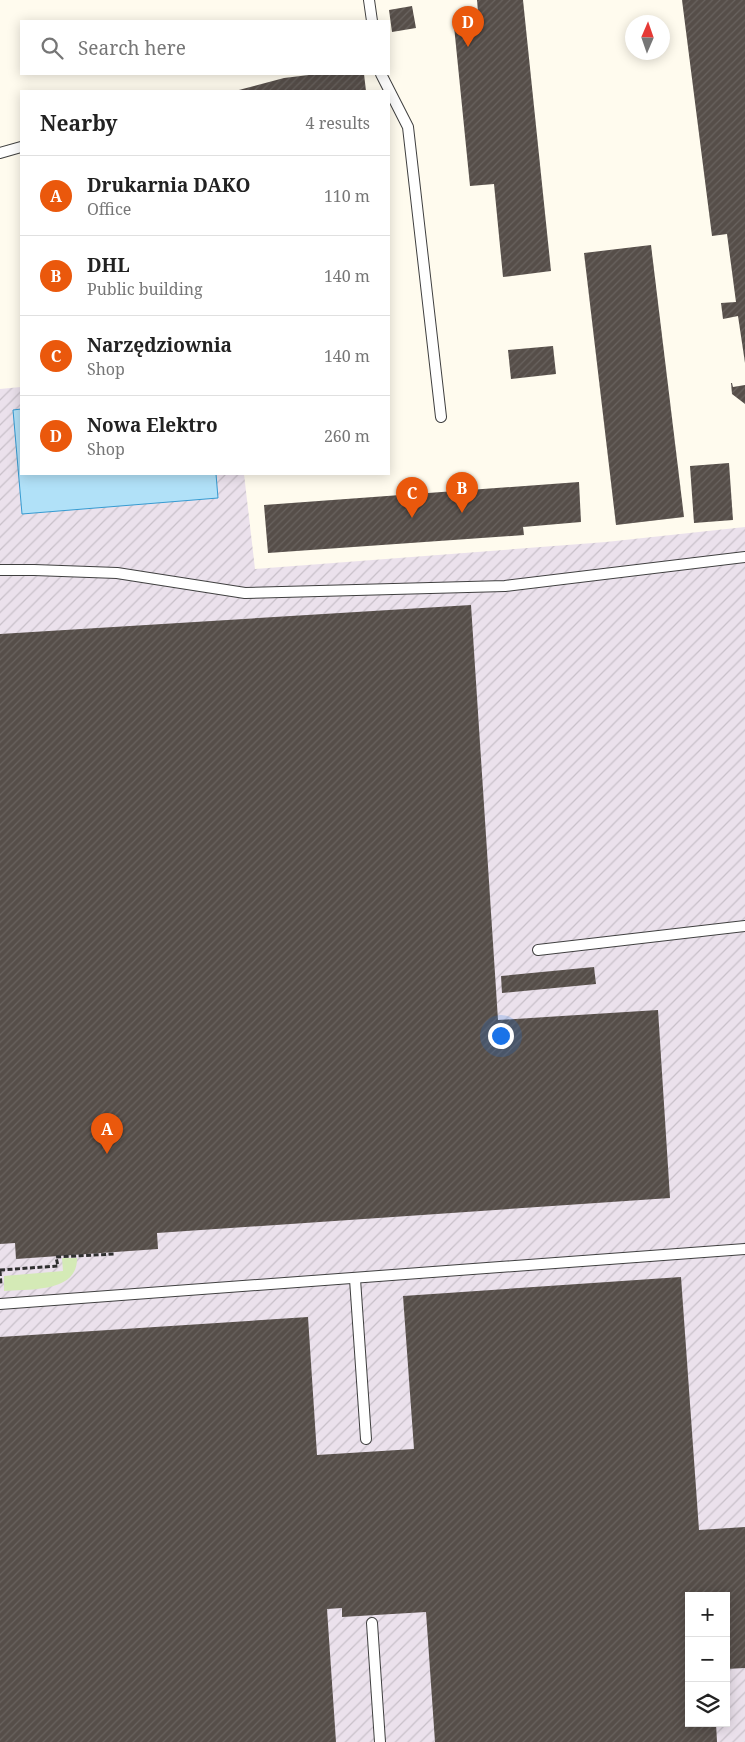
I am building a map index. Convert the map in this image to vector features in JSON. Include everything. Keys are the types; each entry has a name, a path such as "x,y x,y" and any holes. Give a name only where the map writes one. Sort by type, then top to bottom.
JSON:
{"lane":[{"path":"369,0 372,20"},
{"path":"382,75 389,90"},
{"path":"390,92 408,127 441,417"},
{"path":"0,153 20,146"},
{"path":"0,570 117,572 245,592 505,586 745,557"},
{"path":"538,950 745,926"},
{"path":"0,1304 745,1250"},
{"path":"355,1279 366,1439"},
{"path":"372,1623 380,1742"}],"path":[{"path":"0,1270 58,1266 56,1257 115,1254"}],"shaded area":[{"path":"20,387 20,475 244,475 255,569 606,542 745,527 745,1742 0,1742 0,389"}],"green space":[{"path":"62,1258 77,1258 75,1269 70,1278 50,1287 4,1291 4,1276 63,1271"}],"water":[{"path":"20,409 20,475 216,475 218,498 22,514 13,410"}],"building":[{"path":"477,0 523,0 551,271 503,277 494,184 470,186 454,26 479,23"},
{"path":"682,0 745,0 745,363 738,316 723,319 721,303 736,302 727,234 712,236"},
{"path":"412,6 416,28 392,32 389,10"},
{"path":"309,75 364,75 366,90 239,90 284,78"},
{"path":"651,245 684,517 616,525 584,253"},
{"path":"553,346 556,374 511,379 508,350"},
{"path":"731,383 733,387 745,385 745,404 732,394"},
{"path":"729,463 733,520 694,523 690,466"},
{"path":"579,482 581,522 523,527 524,535 268,553 264,505"},
{"path":"471,605 498,1020 658,1010 670,1198 157,1233 158,1249 16,1259 15,1243 0,1244 0,634"},
{"path":"594,967 596,984 502,993 501,976"},
{"path":"681,1277 699,1530 745,1527 745,1668 730,1669 730,1592 685,1592 685,1727 716,1727 717,1742 435,1742 426,1612 342,1617 342,1608 327,1609 336,1742 0,1742 0,1337 308,1317 317,1455 414,1449 403,1296"}],"place":[{"name":"Nowa Elektro","path":"468,47"},
{"name":"DHL","path":"462,513"},
{"name":"Narzędziownia","path":"412,518"},
{"name":"Drukarnia DAKO","path":"107,1154"}]}
